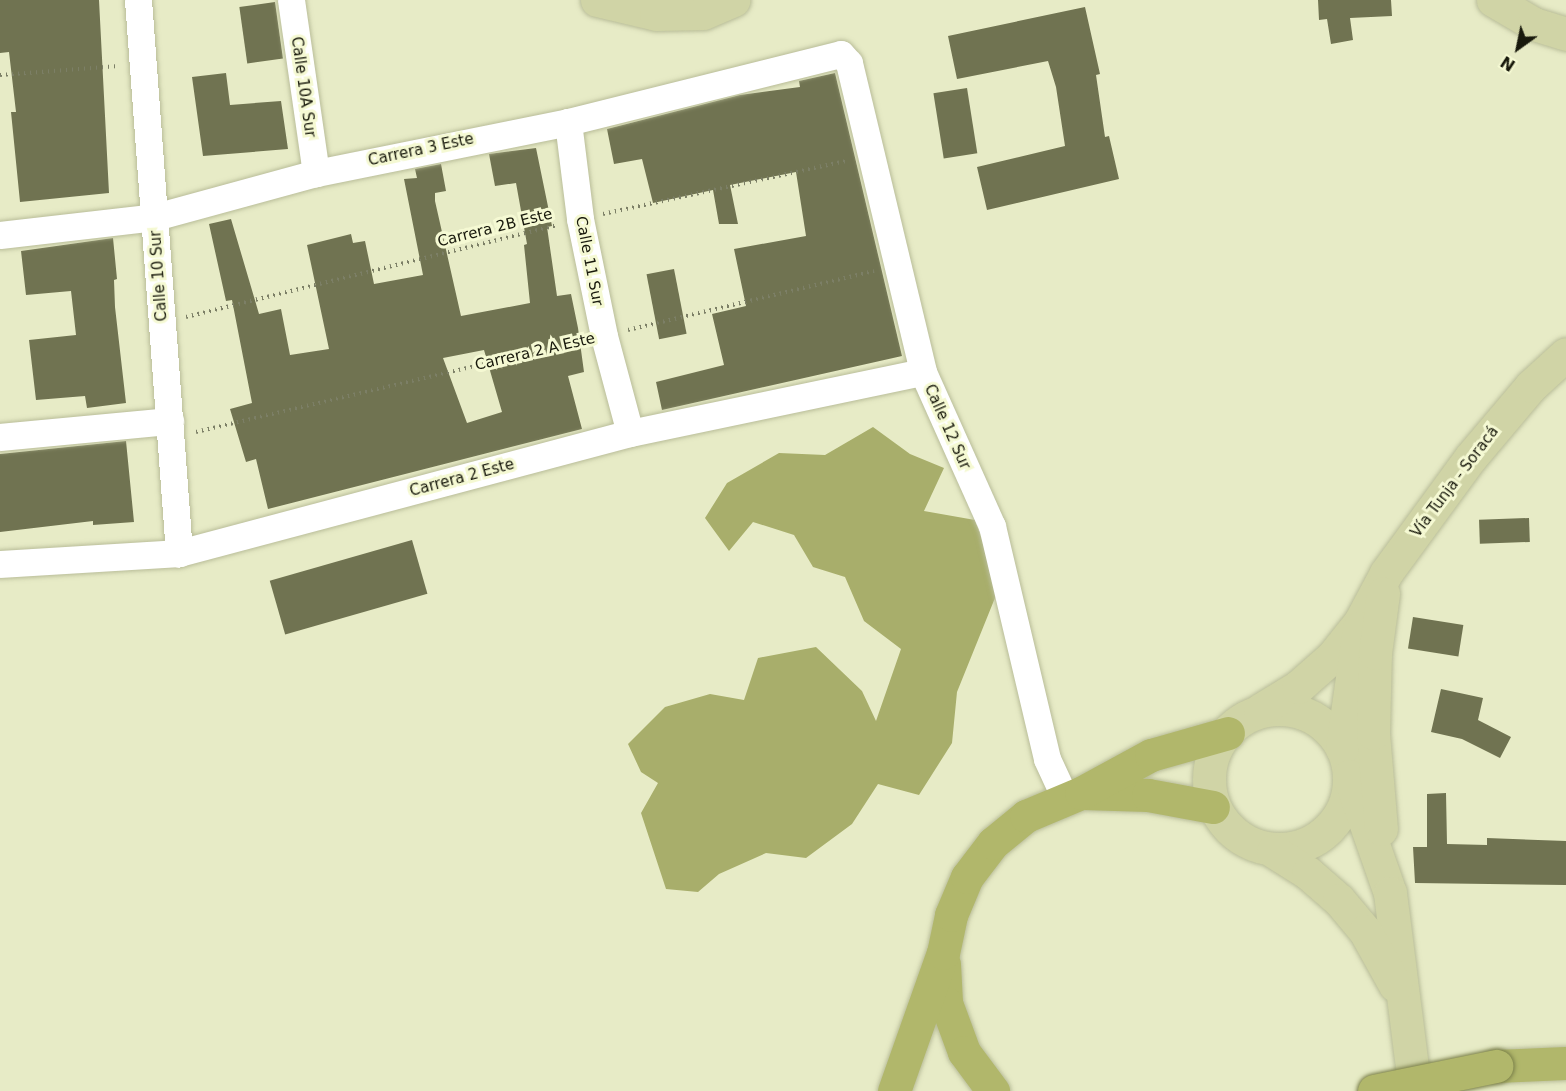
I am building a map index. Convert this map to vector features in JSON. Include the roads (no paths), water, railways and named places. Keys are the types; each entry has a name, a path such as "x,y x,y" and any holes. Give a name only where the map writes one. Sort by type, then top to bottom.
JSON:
{"highway":[{"path":"894,1091 943,953 951,915 967,877 993,843 1026,816 1073,796 1151,755 1228,733"},
{"path":"1073,796 1148,795 1213,807"},
{"path":"943,953 946,1003 953,1023 964,1052 993,1091"},
{"path":"1374,1091 1496,1065 1566,1063"}],"main road":[{"path":"597,0 656,14 703,13 733,0"},
{"path":"1493,0 1533,24 1566,34"},
{"name":"Vía Tunja - Soracá","path":"1260,710 1315,672 1360,622 1386,573 1471,457 1530,386 1566,354"},
{"path":"1386,573 1375,652 1372,733 1390,893"},
{"name":"Vía Tunja - Soracá","path":"1360,622 1346,762 1390,893 1415,1091"},
{"path":"1260,710 1292,710 1322,723 1346,762 1345,805 1328,830 1303,845 1273,851 1248,843 1234,833 1213,807 1208,779 1213,753 1242,718 1260,710"},
{"name":"Vía Tunja - Soracá","path":"1273,851 1339,900 1365,932 1404,1004"}],"street":[{"name":"Calle 10 Sur","path":"138,0 179,553"},
{"name":"Calle 10A Sur","path":"291,0 316,173"},
{"name":"Carrera 3 Este","path":"0,235 155,217 316,173 568,122 841,54"},
{"name":"Calle 12 Sur","path":"841,54 849,63 922,372 992,526 1047,759 1073,796"},
{"name":"Calle 11 Sur","path":"568,122 580,219 603,336 630,433"},
{"name":"Carrera 2 Este","path":"0,564 179,553 630,433 922,372"},
{"path":"0,437 170,430"}]}
